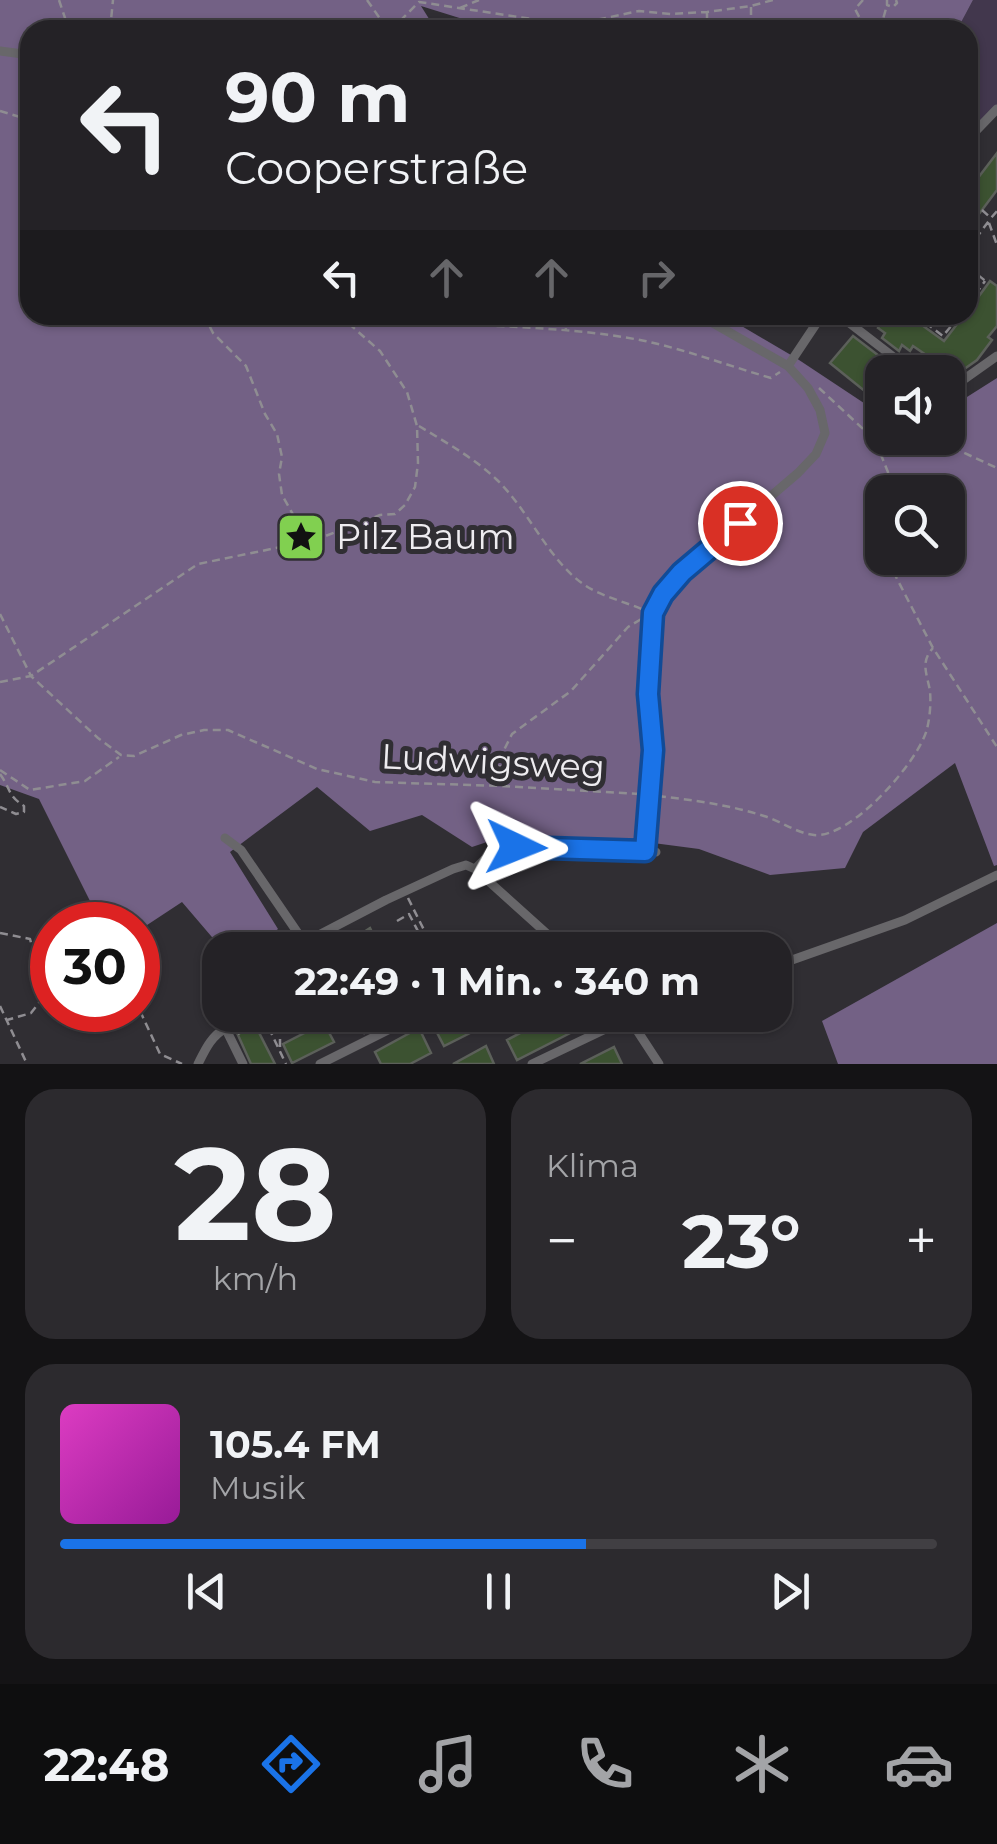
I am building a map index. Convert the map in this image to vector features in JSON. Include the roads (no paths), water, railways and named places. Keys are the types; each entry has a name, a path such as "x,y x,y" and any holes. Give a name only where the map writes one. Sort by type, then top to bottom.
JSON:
{"street":[{"path":"978,129 997,109"},
{"path":"475,869 484,860 516,847 651,852 649,795 653,750 648,694 653,613 682,572 798,473 816,454 825,433 820,410 808,388 788,366 716,325"},
{"path":"788,366 815,325"},
{"path":"852,325 891,355"},
{"path":"965,379 997,356"},
{"path":"224,838 241,850 297,932"},
{"path":"324,932 466,865 545,932"},
{"path":"792,960 913,916 997,874"},
{"path":"198,1064 217,1032 228,1033 243,1064"},
{"path":"320,1064 384,1032"},
{"path":"532,1064 597,1032"},
{"path":"640,1032 659,1064"}],"place":[{"name":"Pilz Baum","path":"301,537"}]}
